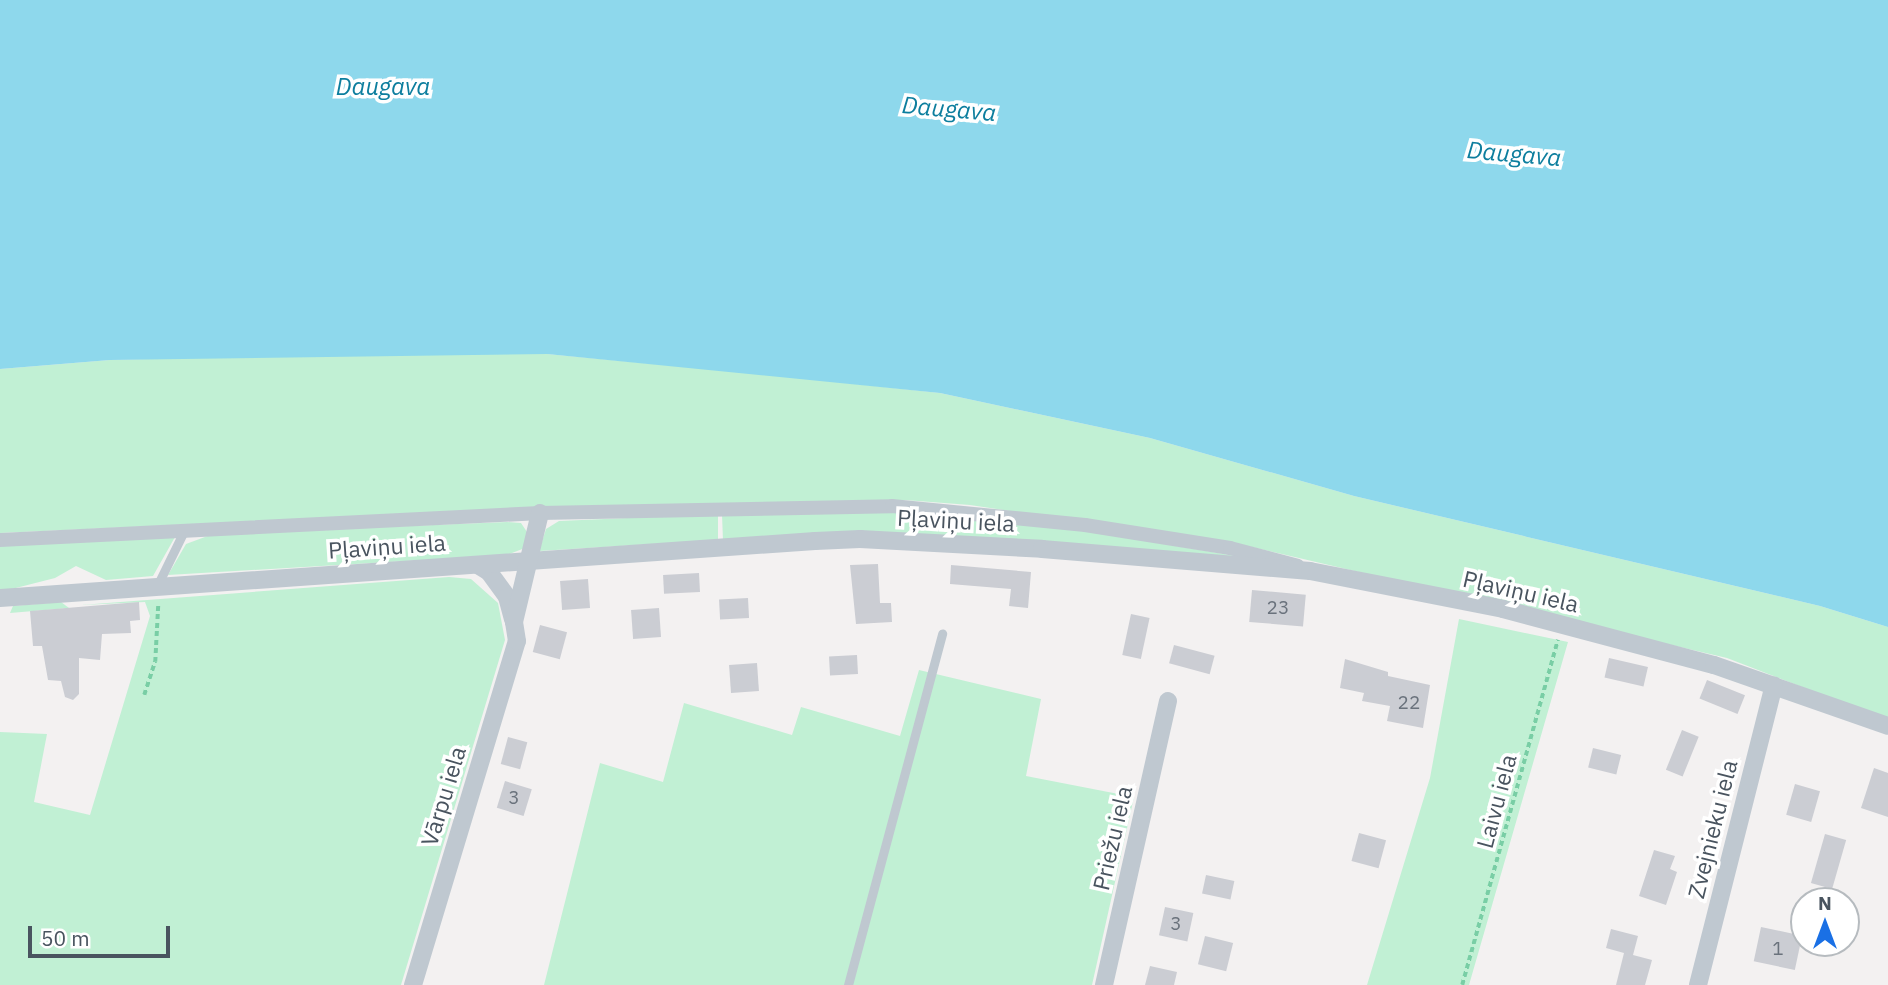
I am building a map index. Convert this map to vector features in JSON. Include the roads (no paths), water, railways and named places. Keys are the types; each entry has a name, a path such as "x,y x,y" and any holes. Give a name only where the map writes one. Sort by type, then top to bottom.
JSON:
{"street":[{"path":"0,540 540,513 928,507 1230,548 1310,571"},
{"name":"Vārpu iela","path":"514,622 540,513"},
{"name":"Pļaviņu iela","path":"0,598 860,539 1310,571 1562,625 1774,685 1888,726"},
{"name":"Vārpu iela","path":"413,985 517,641 507,597 489,572 478,565"},
{"name":"Zvejnieku iela","path":"1698,985 1774,685"},
{"name":"Priežu iela","path":"1104,985 1168,701"}],"lane":[{"path":"157,586 184,531"},
{"path":"848,985 942,633"}],"water":[{"name":"Daugava","path":"0,0 1888,0 1888,627 1820,606 1354,496 1150,438 940,393 547,354 110,360 0,369"}]}
